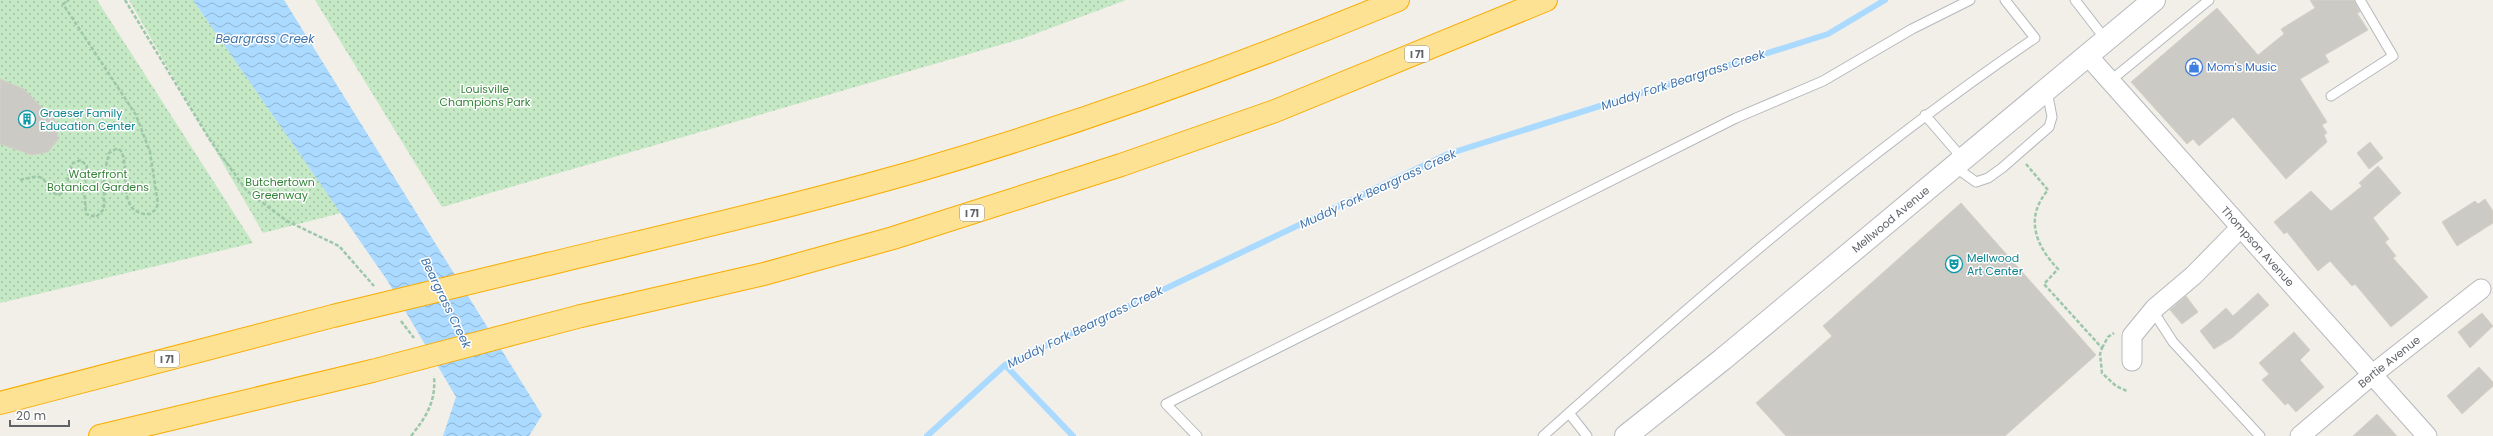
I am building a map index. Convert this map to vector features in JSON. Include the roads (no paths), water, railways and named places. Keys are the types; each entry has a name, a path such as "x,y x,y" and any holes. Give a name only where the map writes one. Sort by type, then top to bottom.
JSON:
{"highway":[{"name":"I 71","path":"0,403 333,316 807,202 919,170 1085,118 1201,78 1319,33 1398,0"},
{"name":"I 71","path":"100,436 372,371 581,316 764,274 893,238 1121,165 1275,111 1354,80 1546,0"}],"street":[{"name":"Mellwood Avenue","path":"1626,436 1723,359 2047,91 2147,2"},
{"name":"Thompson Avenue","path":"2088,56 2427,436"},
{"path":"2132,361 2132,336 2153,311 2194,275 2240,228"},
{"name":"Bertie Avenue","path":"2300,436 2373,374 2481,289"}],"lane":[{"path":"1197,436 1166,404 1729,121 1823,81 1912,29 1970,0"},
{"path":"1543,436 1723,280 1925,115 2035,38 2005,0"},
{"path":"2074,0 2106,40"},
{"path":"2110,81 2209,0"},
{"path":"2331,96 2393,56 2360,0"},
{"path":"1925,115 1959,163 1976,182 1988,178 2002,168 2049,127 2052,117 2047,91"},
{"path":"2153,311 2173,342 2260,436"},
{"path":"1569,413 1586,436"}],"water":[{"name":"Beargrass Creek","path":"193,0 284,0 542,415 529,436 443,436 456,397 387,280"}],"waterway":[{"name":"Muddy Fork Beargrass Creek","path":"927,436 1005,365 1448,154 1828,34 1885,0"},
{"path":"1005,365 1073,436"}],"place":[{"name":"Mom's Music","path":"2194,67"},
{"name":"Graeser Family Education Center","path":"27,119"},
{"name":"Mellwood Art Center","path":"1954,264"}],"park label":[{"name":"Louisville Champions Park","path":"485,95"},
{"name":"Waterfront Botanical Gardens","path":"98,180"},
{"name":"Butchertown Greenway","path":"280,188"}]}
